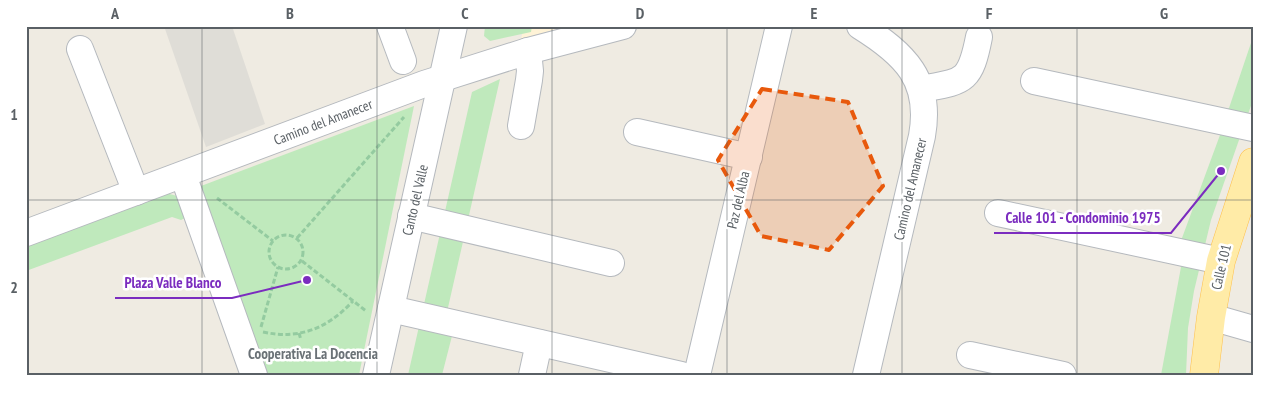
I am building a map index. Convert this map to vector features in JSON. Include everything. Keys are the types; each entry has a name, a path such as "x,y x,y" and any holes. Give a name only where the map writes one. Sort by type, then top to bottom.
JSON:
{"main road":[{"name":"Calle 101","path":"1204,375 1211,316 1221,261 1251,173"}],"street":[{"path":"390,26 403,61"},
{"name":"Canto del Valle","path":"376,375 454,26"},
{"name":"Camino del Amanecer","path":"26,233 136,192 186,182 442,78 624,26"},
{"name":"Paz del Alba","path":"697,375 779,26"},
{"name":"Camino del Amanecer","path":"860,26 874,34 905,62 915,75 921,89 925,120 866,375"},
{"path":"921,89 950,84 964,77 971,68 979,37"},
{"path":"80,49 136,192"},
{"path":"521,126 530,80 528,52"},
{"path":"1034,81 1253,128"},
{"path":"637,132 748,157"},
{"path":"186,182 254,375"},
{"path":"998,213 1221,261"},
{"path":"412,216 611,263"},
{"path":"1211,316 1253,329"},
{"path":"389,318 539,343 681,375"},
{"path":"532,375 539,343"},
{"path":"970,355 1063,375"}],"path":[{"path":"297,238 408,111"},
{"path":"186,182 200,185 273,241"},
{"path":"284,235 297,238 304,249 302,261 298,266 286,269 278,267 271,261 269,249 273,241 279,236 284,235"},
{"path":"302,261 353,301 389,318"},
{"path":"278,267 260,332 287,335 314,330 336,318 353,301"},
{"path":"299,334 301,340"}],"highlighted area":[{"path":"762,89 848,102 883,186 829,250 761,236 718,160"}],"shaded area":[{"path":"164,26 232,26 265,124 206,147"},
{"path":"524,26 567,26 521,39"}],"green space":[{"path":"485,26 532,26 531,32 490,41 484,36"},
{"path":"1253,37 1253,100 1211,220 1194,291 1188,328 1186,375 1161,375 1181,267 1176,262 1179,240 1182,238 1220,135 1218,131 1225,111 1229,108"},
{"path":"500,79 447,312 453,332 442,375 408,375 472,92"},
{"path":"414,106 359,375 268,375 201,186"},
{"path":"166,193 177,196 187,217 181,220 172,217 26,271 26,242"}],"place":[{"name":"Calle 101 - Condominio 1975","path":"1221,171"},
{"name":"Plaza Valle Blanco","path":"307,280"}],"district":[{"name":"Cooperativa La Docencia","path":"313,353"}]}
